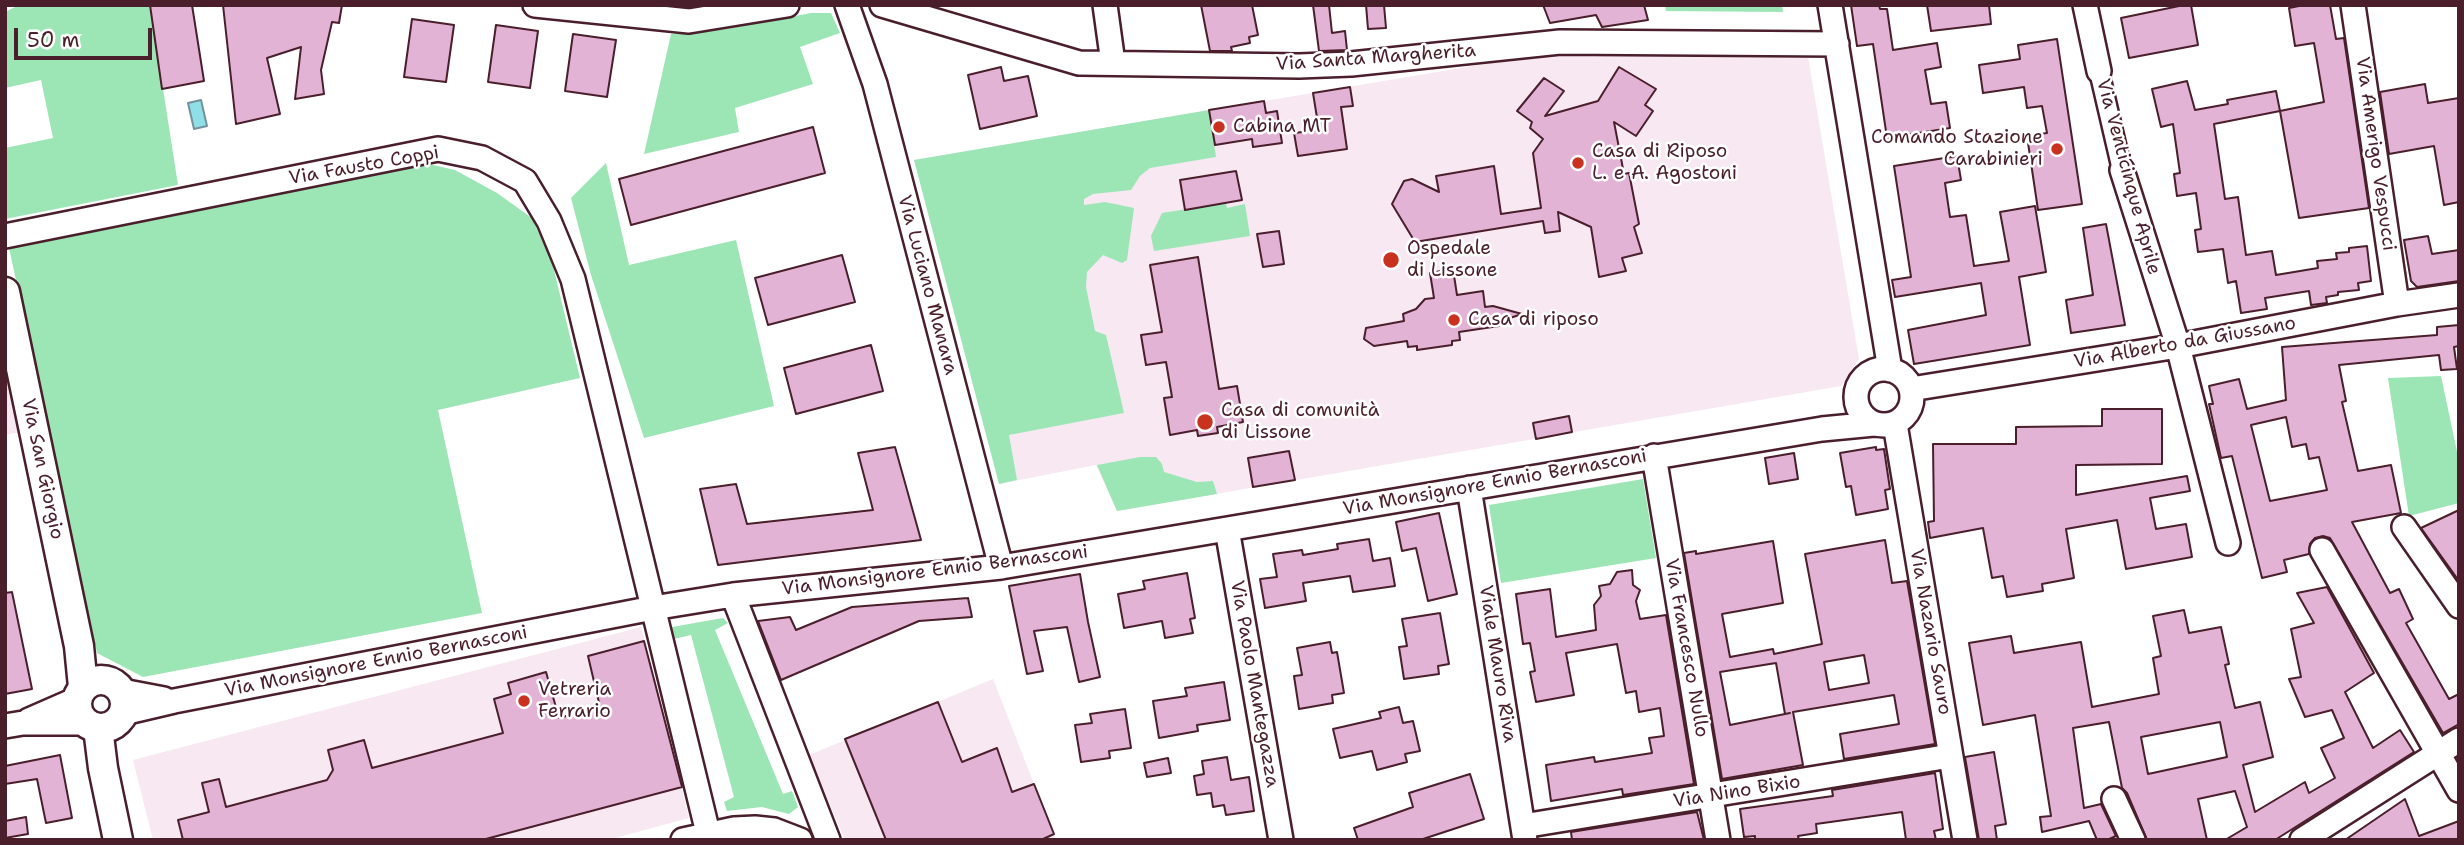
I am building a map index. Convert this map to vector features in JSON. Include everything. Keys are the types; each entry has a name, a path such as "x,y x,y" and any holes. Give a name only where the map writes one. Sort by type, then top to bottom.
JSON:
{"street":[{"path":"535,5 689,21 787,5"},
{"name":"Via Luciano Manara","path":"847,5 875,84 1001,566"},
{"name":"Via Santa Margherita","path":"882,5 1079,63 1299,66 1351,64 1560,42 1837,44"},
{"path":"1105,5 1113,63"},
{"path":"1830,5 1890,370"},
{"name":"Via Venticinque Aprile","path":"2085,5 2122,170 2178,346 2228,543"},
{"name":"Via Amerigo Vespucci","path":"2353,5 2397,304"},
{"name":"Via Fausto Coppi","path":"5,236 438,149 482,158 525,181 549,221 573,279 708,833"},
{"name":"Via San Giorgio","path":"5,292 79,646 100,706 103,768 118,840"},
{"name":"Via Alberto da Giussano","path":"1911,389 2178,346 2397,304 2459,295"},
{"path":"1822,429 1856,396 1864,378 1872,372 1890,370 1907,380 1911,389 1910,408 1903,418 1884,424"},
{"name":"Via Nazario Sauro","path":"1856,396 1861,413 1884,424 1951,756 1965,840"},
{"name":"Via Monsignore Ennio Bernasconi","path":"14,725 100,706 174,701 653,608 733,595 1001,566 1654,456 1822,429 1884,424"},
{"name":"Via Francesco Nullo","path":"1654,456 1718,840"},
{"name":"Viale Mauro Riva","path":"1469,488 1524,833"},
{"path":"2404,527 2459,606"},
{"name":"Via Paolo Mantegazza","path":"1227,529 1281,840"},
{"path":"2322,550 2459,790"},
{"path":"733,595 828,840"},
{"path":"2302,840 2459,740"},
{"name":"Via Nino Bixio","path":"1524,833 1711,796 1951,756"},
{"path":"2114,799 2133,840"},
{"path":"683,840 708,833 755,828 774,830 800,840"}],"shaded area":[{"name":"Ospedale di Lissone","path":"1556,52 1808,57 1859,359 1841,386 1117,511 1096,465 999,484 914,160"},
{"path":"5,360 21,432 5,435"},
{"path":"641,627 689,818 608,840 153,840 133,760"},
{"path":"993,679 1056,840 845,840 809,755"}],"green space":[{"path":"19,5 150,5 178,185 5,219 5,148 53,138 41,80 5,88 5,12"},
{"path":"1665,5 1782,5 1783,12 1666,11"},
{"path":"811,13 831,13 840,33 800,47 813,84 735,108 739,132 644,154 671,34 726,29"},
{"path":"1209,110 1216,157 1150,168 1140,176 1131,190 1093,194 1084,199 1084,205 1105,202 1134,208 1127,260 1122,263 1103,255 1087,272 1086,287 1095,331 1106,335 1124,413 1009,435 1017,480 999,484 914,160"},
{"path":"420,162 455,170 497,193 532,218 552,262 580,378 438,410 482,613 143,677 97,653 9,248"},
{"path":"606,163 629,265 736,240 774,406 644,438 591,275 571,198"},
{"path":"1226,203 1227,208 1245,204 1250,236 1154,251 1151,236 1162,213"},
{"path":"2441,376 2459,461 2459,503 2409,516 2388,378"},
{"path":"1140,457 1156,457 1164,472 1197,482 1213,481 1217,494 1117,511 1097,465"},
{"path":"1643,479 1656,558 1501,583 1489,505"},
{"path":"723,618 728,623 715,630 783,794 792,791 798,807 789,814 762,807 727,811 724,802 734,797 691,635 674,639 672,627"}],"water":[{"path":"201,100 207,126 194,129 188,103"}],"building":[{"path":"150,5 192,5 204,81 162,89"},
{"path":"223,5 342,5 339,23 332,22 321,70 324,94 295,99 301,47 267,58 280,114 236,124"},
{"path":"1201,5 1252,5 1258,35 1249,37 1250,43 1231,47 1232,51 1210,51"},
{"path":"1313,5 1329,5 1332,33 1345,31 1347,50 1319,51"},
{"path":"1366,5 1384,5 1386,28 1368,29"},
{"path":"1543,5 1644,5 1648,20 1602,27 1596,15 1550,23"},
{"path":"1851,5 1879,5 1880,9 1887,9 1893,50 1937,43 1941,67 1925,70 1931,104 1946,102 1950,128 1887,138 1873,44 1857,46"},
{"path":"1927,5 1989,5 1991,24 1931,31"},
{"path":"2191,5 2198,45 2129,58 2121,18"},
{"path":"2330,5 2336,39 2344,38 2369,208 2299,218 2280,111 2324,102 2314,43 2295,46 2289,8"},
{"path":"412,19 454,25 446,82 404,77"},
{"path":"496,25 538,31 530,88 488,82"},
{"path":"573,34 616,40 607,97 565,91"},
{"path":"2057,39 2082,204 2038,210 2027,136 2047,133 2042,106 2027,108 2024,87 1983,93 1979,65 2020,59 2018,45"},
{"path":"1001,67 1004,81 1028,76 1037,116 980,129 968,75"},
{"name":"Casa di Riposo L. e A. Agostoni","path":"1619,67 1656,89 1645,105 1653,111 1636,136 1614,122 1624,174 1629,173 1639,224 1634,227 1642,253 1622,258 1626,271 1599,277 1591,227 1558,212 1560,231 1545,233 1543,221 1415,242 1392,204 1404,181 1412,179 1439,192 1436,176 1494,166 1501,214 1541,208 1533,153 1543,139 1530,128 1532,122 1517,111 1544,78 1564,91 1545,116 1598,101"},
{"path":"2187,81 2195,110 2228,104 2227,100 2276,91 2280,111 2214,124 2225,199 2238,197 2246,255 2272,251 2276,275 2318,268 2317,261 2337,259 2336,253 2367,246 2371,281 2358,283 2359,290 2338,292 2338,295 2326,297 2327,303 2311,305 2309,291 2265,298 2267,309 2241,313 2236,281 2228,283 2223,249 2198,252 2195,230 2201,229 2196,193 2177,196 2174,174 2180,173 2173,124 2161,127 2152,89"},
{"path":"2425,84 2428,103 2459,98 2459,202 2444,205 2434,146 2389,154 2380,92"},
{"path":"1350,87 1353,106 1341,107 1347,149 1298,156 1294,133 1319,130 1313,93"},
{"path":"1264,101 1266,113 1277,111 1282,143 1253,147 1252,139 1215,145 1209,110"},
{"path":"813,127 825,173 631,225 619,179"},
{"path":"1957,156 1961,180 1945,183 1950,217 1966,215 1974,266 2009,261 2000,212 2035,206 2046,272 2019,277 2030,345 1914,364 1908,330 1986,315 1981,283 1895,297 1892,280 1911,277 1894,166"},
{"path":"1236,171 1242,200 1185,210 1180,180"},
{"path":"2106,224 2125,325 2071,333 2066,300 2093,295 2083,228"},
{"path":"1279,231 1284,264 1263,267 1257,234"},
{"path":"2428,236 2432,254 2459,250 2459,281 2417,287 2411,281 2404,240"},
{"path":"842,255 855,302 768,325 755,278"},
{"path":"1198,257 1219,389 1237,386 1243,422 1217,427 1218,433 1198,436 1197,430 1170,435 1164,398 1172,397 1166,362 1146,365 1141,335 1162,332 1150,265"},
{"name":"Casa di riposo","path":"1453,269 1457,295 1483,291 1485,307 1493,306 1522,314 1498,322 1499,326 1459,332 1460,340 1452,341 1452,345 1417,350 1417,346 1408,347 1407,341 1374,346 1364,339 1366,328 1404,321 1403,314 1416,309 1425,299 1434,298 1430,273"},
{"path":"2459,325 2459,346 2454,347 2457,369 2441,370 2439,355 2339,365 2346,401 2342,402 2358,471 2391,465 2401,513 2352,522 2390,593 2399,589 2413,619 2406,623 2449,699 2459,694 2459,724 2443,733 2330,538 2315,538 2310,544 2309,554 2284,560 2287,572 2262,578 2232,456 2221,458 2209,404 2213,404 2209,386 2239,379 2247,409 2286,400 2282,347 2437,335 2437,327","holes":["2286,417 2292,447 2306,444 2309,459 2319,457 2327,490 2270,501 2251,425"]},
{"path":"871,345 883,391 796,414 784,368"},
{"path":"2102,409 2162,409 2162,464 2076,465 2076,495 2187,476 2190,491 2150,498 2156,529 2186,524 2192,557 2126,569 2117,520 2066,529 2074,578 2042,584 2043,591 2007,597 2003,576 1992,578 1983,528 1930,538 1928,522 1934,521 1933,444 2016,444 2016,427 2102,426"},
{"path":"1569,416 1572,432 1536,439 1533,423"},
{"path":"895,447 921,540 718,565 700,489 736,484 747,524 873,510 858,453"},
{"path":"1876,447 1876,450 1884,449 1890,489 1885,490 1888,509 1856,515 1851,486 1846,487 1840,453"},
{"path":"1289,451 1295,480 1253,487 1248,458"},
{"path":"1794,453 1798,479 1769,484 1765,458"},
{"path":"2459,510 2459,581 2421,528"},
{"path":"1439,513 1457,594 1428,601 1416,548 1402,551 1396,522"},
{"path":"1369,539 1373,561 1390,558 1395,586 1353,592 1350,576 1303,583 1306,601 1265,608 1260,579 1277,577 1273,554 1302,550 1303,555 1338,549 1337,544"},
{"path":"1885,540 1892,583 1907,581 1935,744 1844,759 1840,734 1899,724 1894,695 1793,712 1803,765 1722,779 1684,553 1696,551 1696,554 1773,541 1783,603 1722,614 1730,657 1773,649 1774,654 1822,644 1805,554","holes":["1864,655 1869,683 1829,690 1824,662","1776,663 1785,714 1730,725 1720,672"]},
{"path":"1632,570 1633,585 1640,590 1636,601 1640,619 1666,615 1694,784 1623,795 1622,789 1551,801 1546,765 1594,757 1595,762 1652,753 1649,738 1664,736 1660,708 1639,712 1636,691 1626,693 1617,644 1566,653 1574,695 1536,702 1530,672 1535,671 1530,643 1523,644 1516,594 1550,589 1556,637 1596,630 1594,605 1601,596 1599,586 1610,584 1617,572"},
{"path":"1187,573 1195,618 1190,619 1193,633 1165,638 1162,621 1124,628 1118,594 1145,589 1143,581"},
{"path":"1080,574 1100,677 1079,682 1067,627 1034,631 1043,671 1027,674 1009,586"},
{"path":"2327,587 2374,673 2345,692 2373,748 2400,730 2414,752 2275,840 2225,840 2247,827 2235,791 2198,799 2207,840 2147,840 2127,793 2122,788 2109,722 2073,728 2084,808 2101,804 2116,836 2097,840 2089,821 2042,832 2040,817 2051,816 2035,715 1983,725 1969,643 2011,636 2014,653 2081,642 2092,707 2159,694 2153,658 2161,656 2153,616 2184,610 2189,633 2221,627 2229,664 2225,665 2235,708 2260,702 2273,757 2243,765 2255,812 2305,782 2309,793 2335,778 2321,748 2344,738 2332,710 2305,717 2289,679 2301,677 2291,629 2314,623 2297,593","holes":["2220,722 2227,757 2148,774 2141,737"]},
{"path":"12,592 32,689 5,694 5,593"},
{"path":"968,598 972,617 919,621 781,680 758,621 790,617 796,630 852,607"},
{"path":"1440,613 1449,664 1438,666 1439,674 1404,679 1399,647 1407,646 1402,619"},
{"path":"644,641 682,787 482,840 183,840 178,820 209,812 202,783 219,779 226,807 327,780 333,770 328,750 364,740 372,768 503,733 494,699 511,694 508,683 546,672 559,718 600,707 588,656"},
{"path":"1330,642 1332,653 1337,652 1344,693 1332,695 1333,703 1299,709 1294,676 1302,675 1297,648"},
{"path":"1224,682 1230,720 1197,725 1198,731 1159,738 1153,701 1187,696 1185,688"},
{"path":"938,702 962,762 997,748 1012,792 1034,784 1054,834 1041,840 886,840 845,739"},
{"path":"1399,707 1403,723 1413,721 1420,751 1405,754 1407,762 1377,770 1372,751 1340,758 1333,729 1381,718 1379,712"},
{"path":"1125,709 1131,748 1109,751 1110,758 1081,762 1075,725 1092,723 1090,714"},
{"path":"1994,752 2006,824 1995,826 1997,840 1979,840 1965,757"},
{"path":"60,755 72,818 46,823 37,779 5,784 5,766"},
{"path":"1227,757 1231,780 1249,777 1254,811 1226,815 1224,805 1213,807 1211,793 1197,795 1194,776 1204,774 1202,761"},
{"path":"1168,758 1171,773 1147,777 1144,763"},
{"path":"1935,773 1943,829 1934,831 1936,840 1906,840 1902,812 1816,824 1817,833 1798,836 1799,840 1755,840 1755,836 1744,837 1740,809 1833,796 1832,790"},
{"path":"1470,774 1484,819 1420,840 1358,840 1354,828 1413,807 1409,793"},
{"path":"2405,799 2419,836 2459,821 2459,840 2345,840"},
{"path":"1697,812 1704,840 1572,840 1571,832"},
{"path":"26,817 28,834 5,838 5,821"}],"place":[{"name":"Cabina MT","path":"1219,127"},
{"name":"Comando Stazione Carabinieri","path":"2057,149"},
{"name":"Casa di Riposo L. e A. Agostoni","path":"1578,163"},
{"name":"Ospedale di Lissone","path":"1391,260"},
{"name":"Casa di riposo","path":"1454,320"},
{"name":"Casa di comunità di Lissone","path":"1205,422"},
{"name":"Vetreria Ferrario","path":"524,701"}]}
